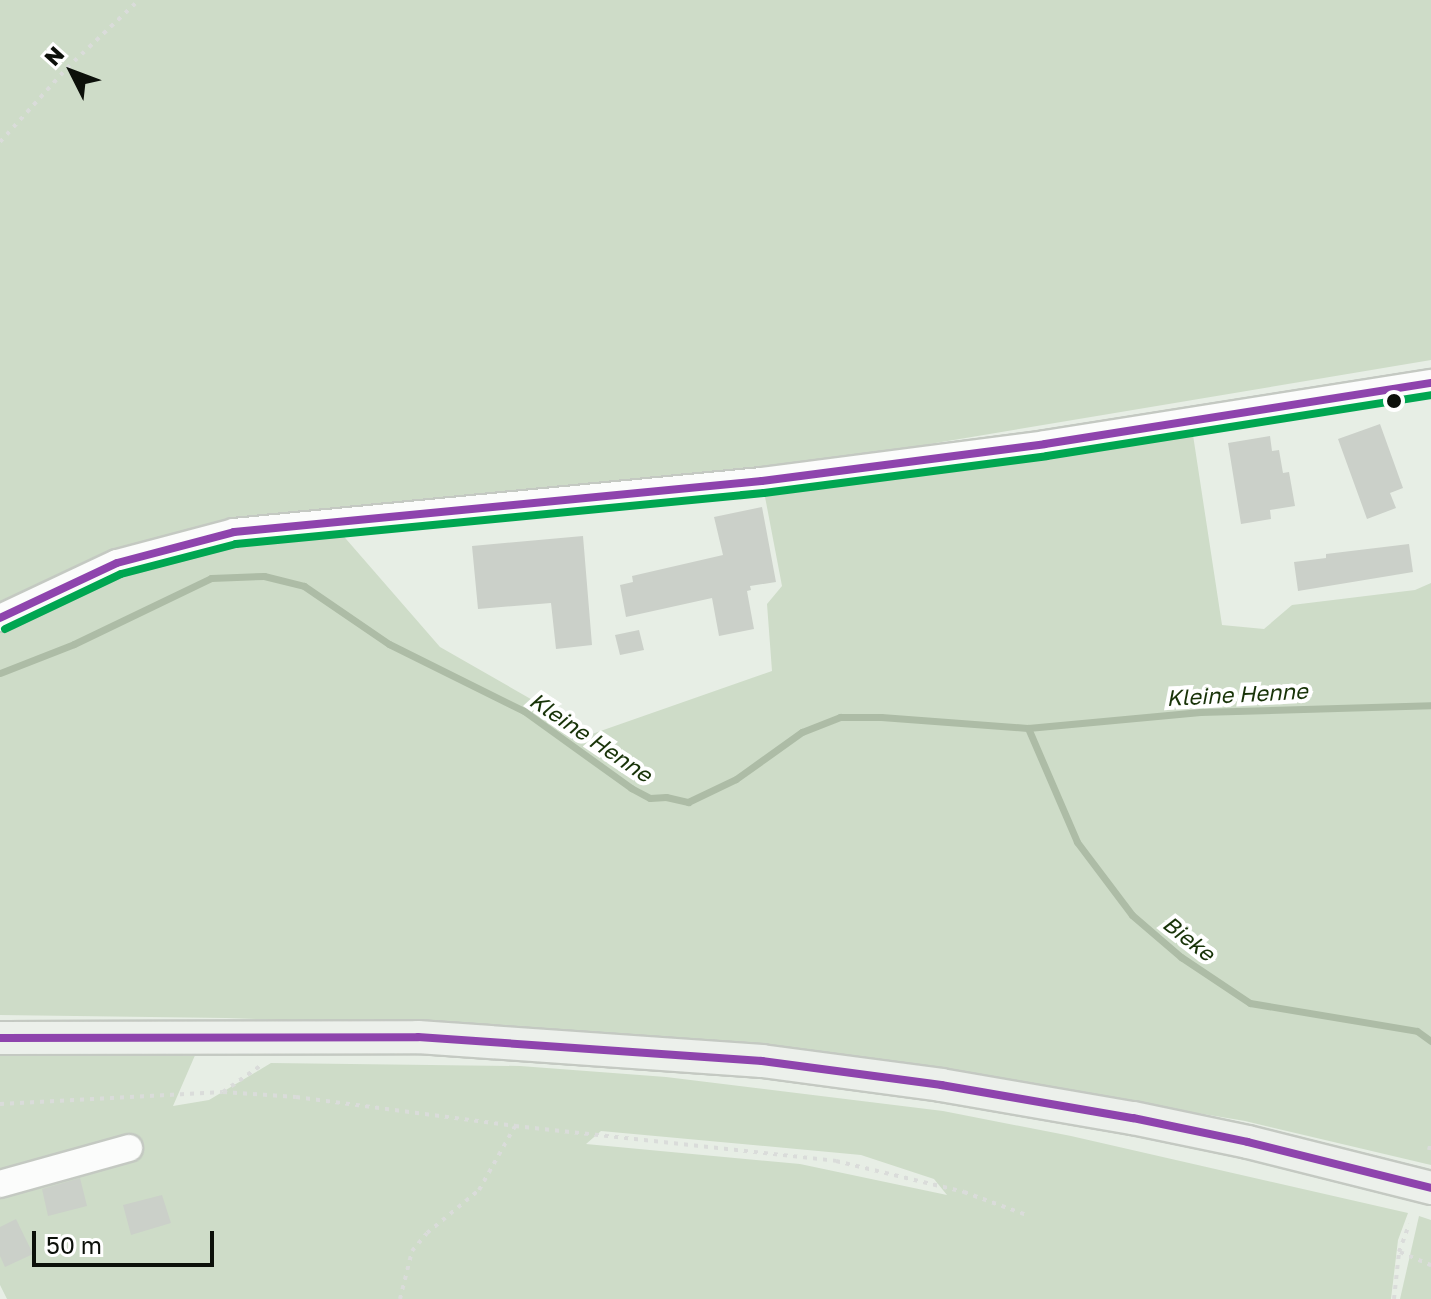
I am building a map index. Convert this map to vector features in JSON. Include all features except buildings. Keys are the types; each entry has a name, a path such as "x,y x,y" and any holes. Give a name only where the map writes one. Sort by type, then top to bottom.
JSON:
{"main road":[{"path":"0,1038 418,1037 762,1061 941,1085 1133,1118 1248,1142 1431,1188"}],"street":[{"path":"0,618 117,563 234,532 762,481 1045,444 1431,383"},
{"path":"0,1184 129,1148"}],"path":[{"path":"0,142 67,68 139,0"},
{"path":"223,1092 272,1058"},
{"path":"0,1104 223,1092 296,1097 515,1126 836,1161 922,1181 1027,1215"},
{"path":"400,1299 412,1251 427,1233 479,1190 515,1126"},
{"path":"1429,1150 1431,1142"},
{"path":"1394,1299 1399,1252 1409,1224"},
{"path":"1399,1252 1431,1265"}],"green space":[{"path":"0,0 1431,0 1431,360 613,497 333,524 440,647 592,734 772,671 767,604 782,586 762,481 1193,435 1222,625 1264,629 1292,605 1415,590 1431,583 1431,1165 1245,1121 970,1075 525,1028 226,1018 0,1015"},
{"path":"196,1053 173,1106 209,1100 271,1063 520,1066 666,1077 943,1111 1071,1136 1408,1213 1398,1240 1391,1299 7,1299 0,1285 0,1056","holes":["601,1131 861,1155 934,1179 947,1195 800,1164 586,1144"]},
{"path":"1419,1216 1431,1220 1431,1299 1400,1299"}],"waterway":[{"name":"Kleine Henne","path":"0,673 74,644 211,578 264,576 304,586 389,644 524,711 631,788 650,798 666,797 688,802 736,779 802,732 840,717 1028,728 1200,712 1431,705"},
{"name":"Bieke","path":"1028,728 1077,842 1132,915 1181,957 1250,1003 1417,1031 1431,1041"}],"transit line":[{"path":"0,618 117,563 234,532 762,481 1045,444 1431,383"},
{"path":"5,629 121,574 236,544 764,493 1047,456 1431,395"},
{"path":"0,1038 418,1037 762,1061 941,1085 1133,1118 1248,1142 1431,1188"}]}
